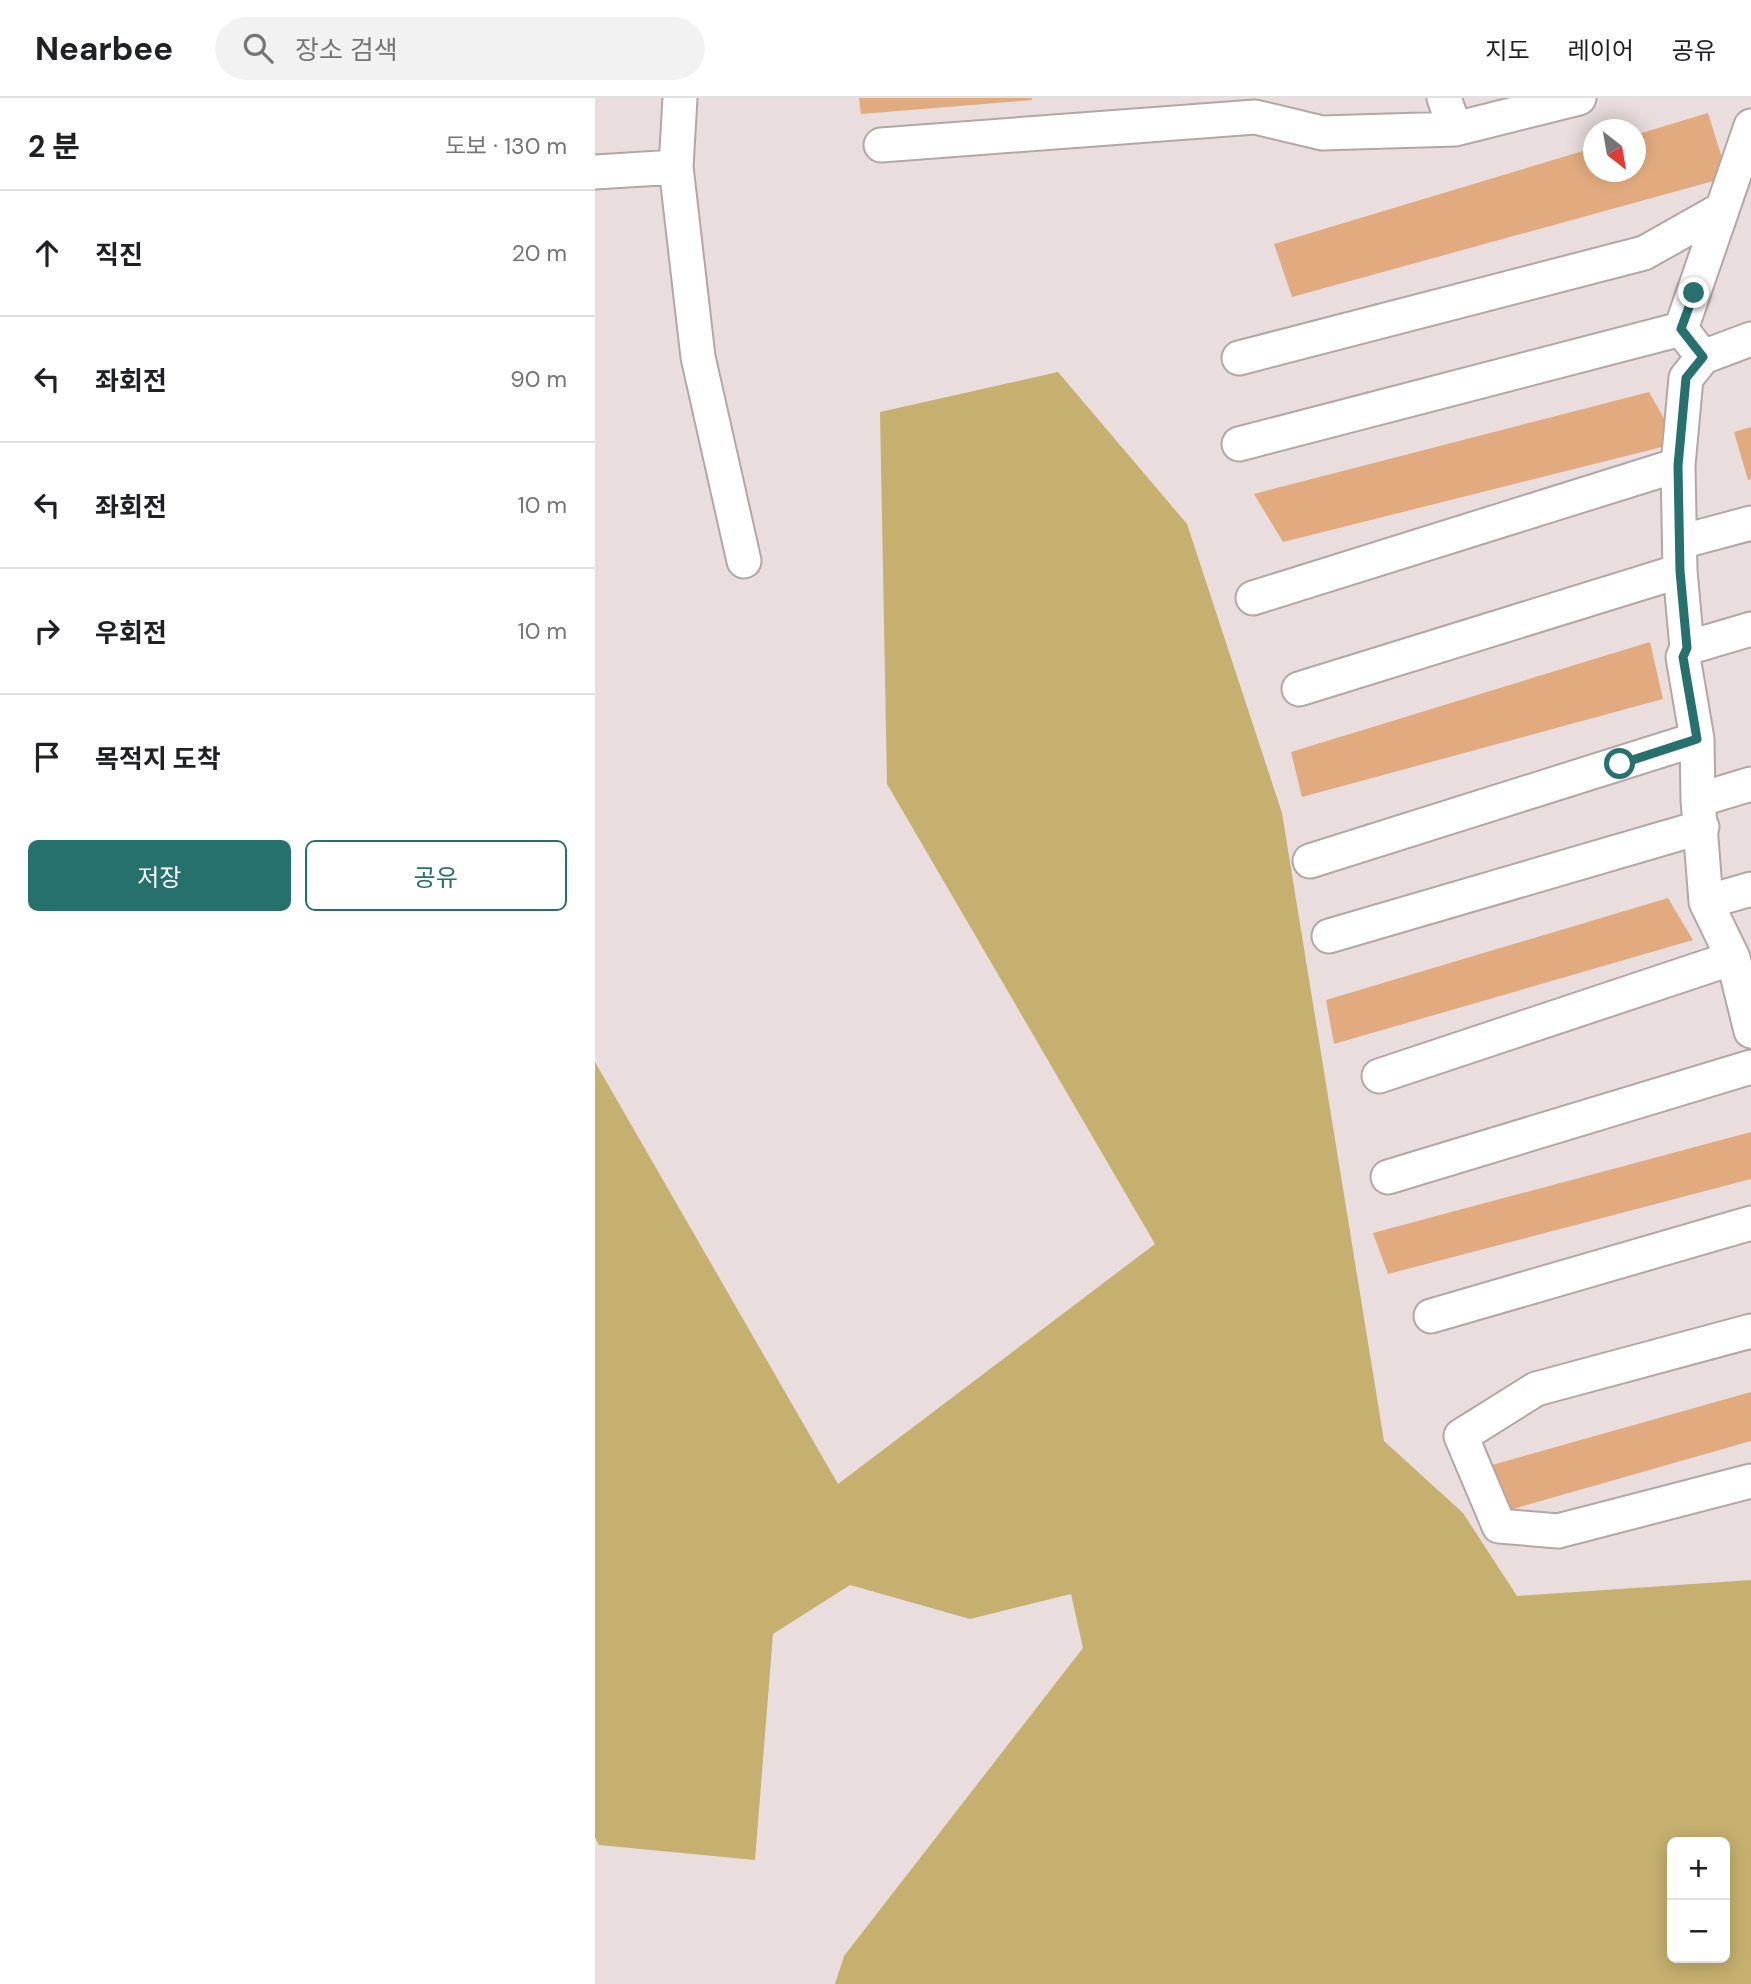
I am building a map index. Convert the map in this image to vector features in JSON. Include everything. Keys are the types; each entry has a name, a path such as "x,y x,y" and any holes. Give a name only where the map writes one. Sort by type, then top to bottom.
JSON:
{"street":[{"path":"680,98 676,167 698,357 744,561"},
{"path":"1444,98 1455,130"},
{"path":"881,145 1255,117 1322,133 1455,130 1579,98"},
{"path":"1681,329 1750,131"},
{"path":"595,172 676,167"},
{"path":"1239,358 1643,253 1723,209"},
{"path":"1681,329 1703,357"},
{"path":"1239,444 1681,329"},
{"path":"1751,339 1703,357 1686,378 1678,466 1680,557 1687,648 1683,657 1697,739 1706,902 1733,958 1751,1031"},
{"path":"1253,598 1678,466"},
{"path":"1299,689 1680,557 1751,523"},
{"path":"1687,648 1751,629"},
{"path":"1310,861 1697,739"},
{"path":"1329,936 1700,813 1751,784"},
{"path":"1706,902 1751,889"},
{"path":"1379,1076 1733,958"},
{"path":"1388,1177 1751,1067"},
{"path":"1431,1316 1751,1223"},
{"path":"1751,1331 1536,1389 1461,1436 1499,1526 1558,1531 1751,1480"}],"shaded area":[{"path":"1058,372 1187,524 1282,813 1384,1441 1463,1513 1517,1596 1751,1580 1751,1984 835,1984 844,1956 1083,1648 1071,1594 970,1619 850,1585 773,1634 755,1860 599,1845 595,1837 595,1062 838,1484 1155,1244 887,784 880,412"}],"building":[{"path":"859,98 1032,98 1032,100 861,114"},
{"path":"1708,113 1728,177 1292,297 1274,244 1583,151 1583,182 1646,182 1646,132"},
{"path":"1649,392 1678,443 1283,542 1254,494"},
{"path":"1751,427 1751,479 1748,480 1734,432"},
{"path":"1650,642 1663,699 1302,797 1291,752"},
{"path":"1668,898 1693,940 1334,1044 1326,1000"},
{"path":"1751,1132 1751,1179 1388,1274 1373,1233"},
{"path":"1751,1392 1751,1441 1506,1511 1492,1465"}],"route":[{"path":"1620,764 1697,739 1683,657 1687,648 1680,571 1678,466 1686,378 1703,357 1681,329 1694,293"}]}
